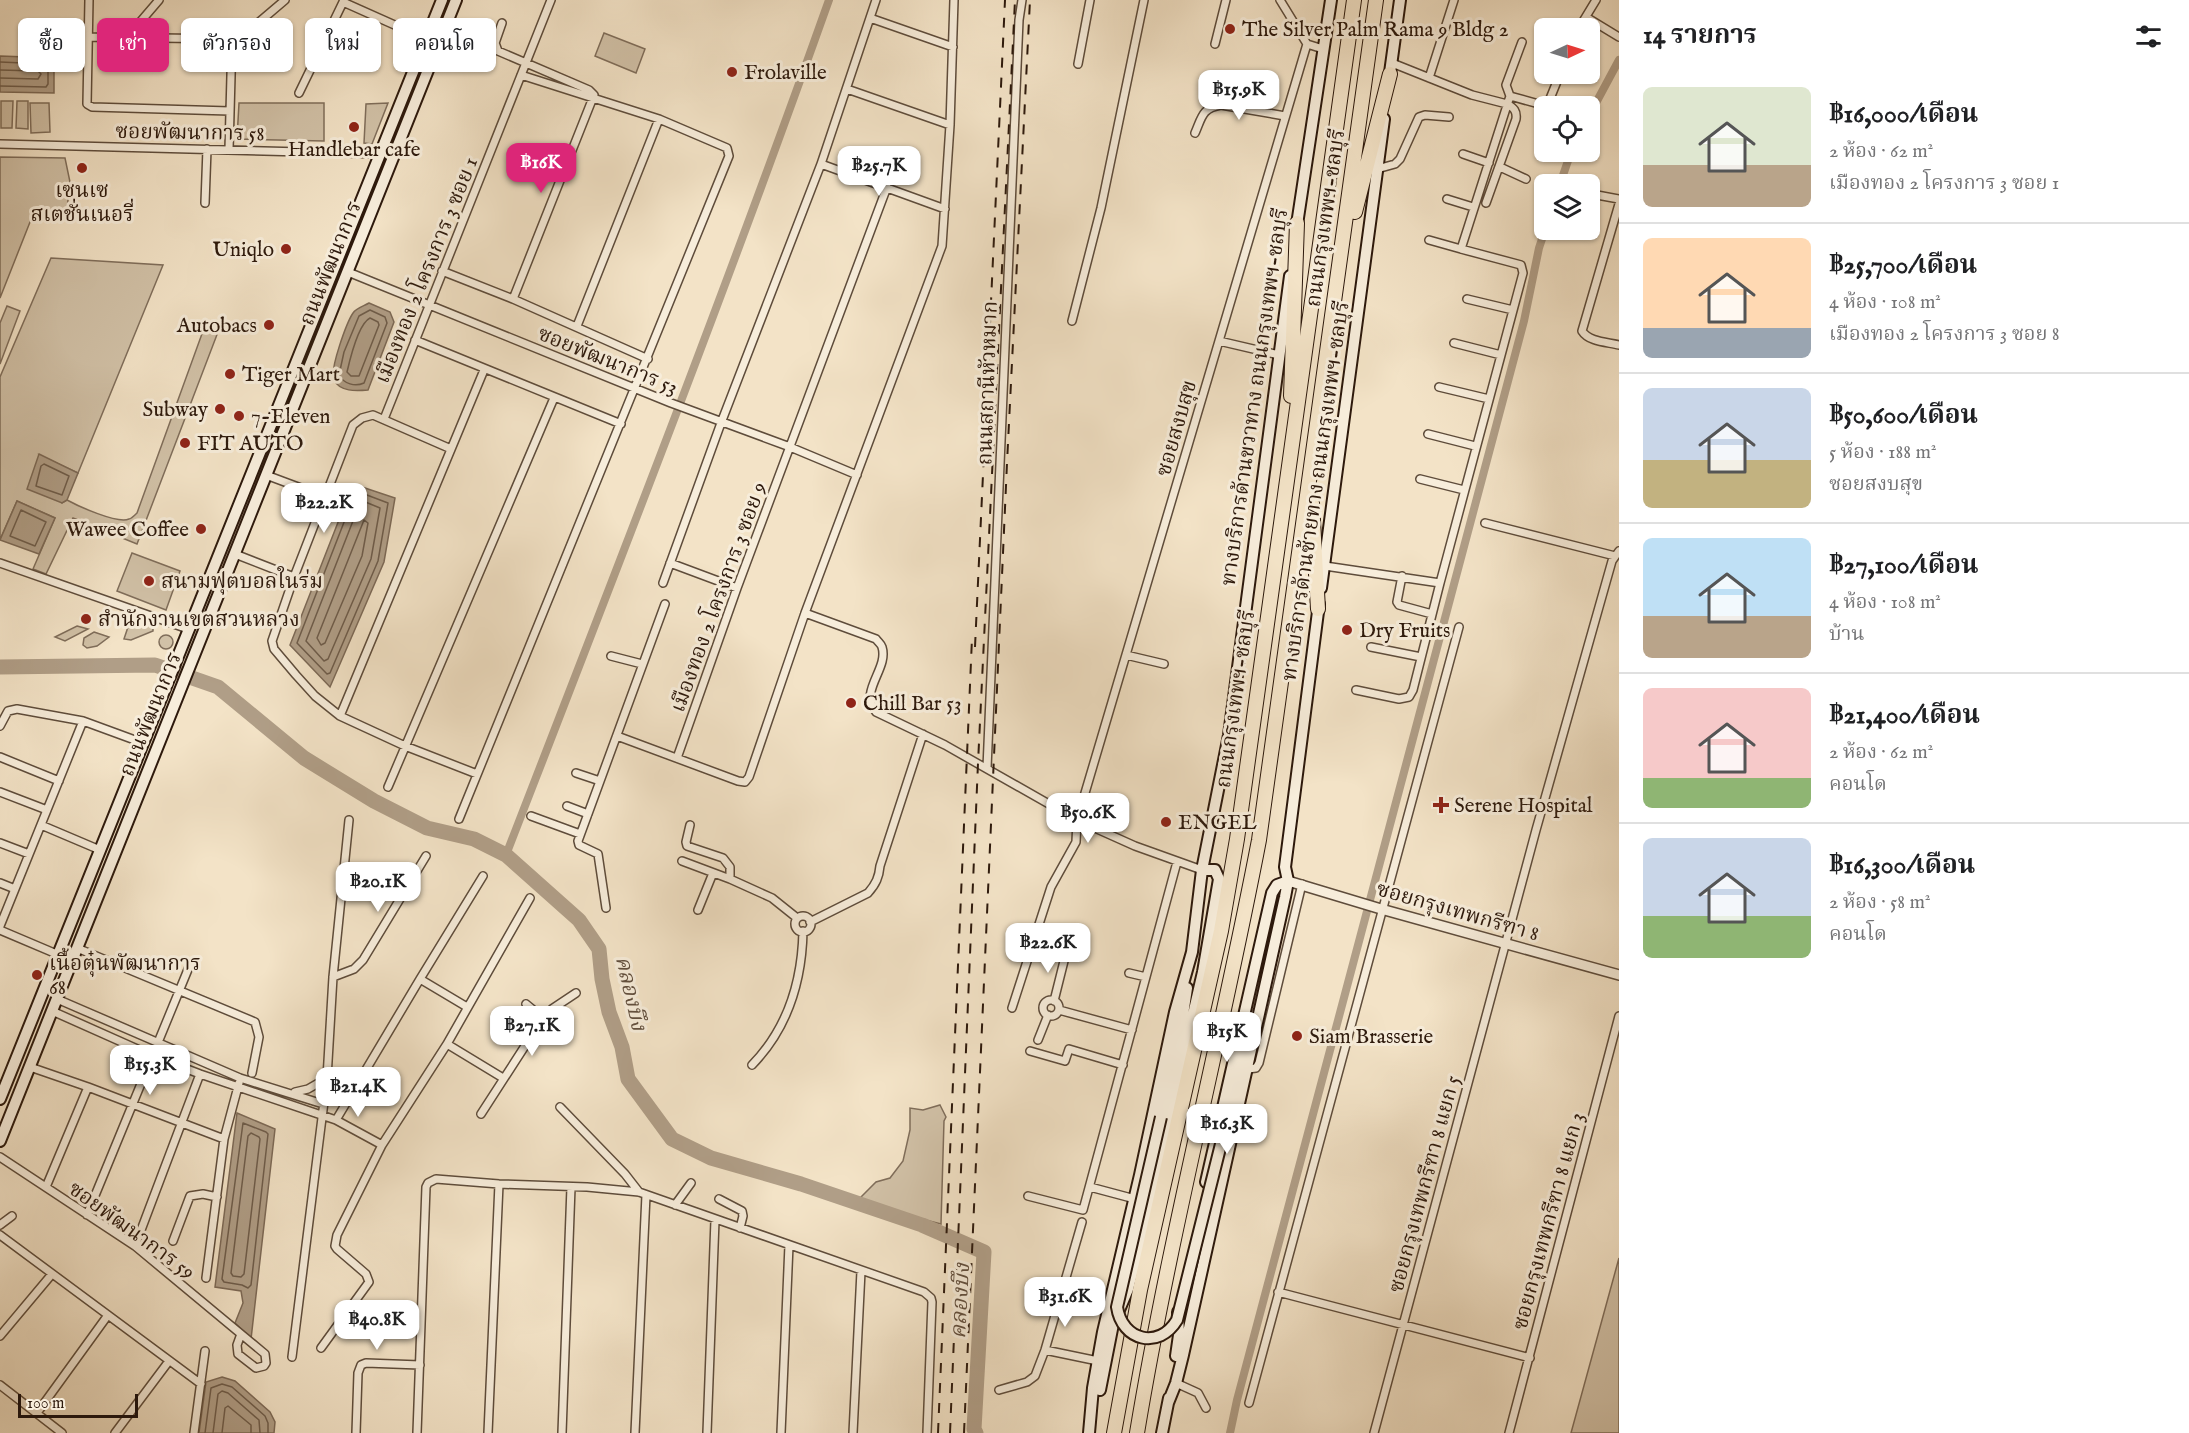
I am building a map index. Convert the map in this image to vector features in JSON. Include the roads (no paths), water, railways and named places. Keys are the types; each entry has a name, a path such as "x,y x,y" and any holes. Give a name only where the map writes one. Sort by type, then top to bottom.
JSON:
{"highway":[{"name":"ถนนกรุงเทพฯ-ชลบุรี","path":"1114,1433 1140,1290 1221,931 1237,839 1354,0"},
{"name":"ถนนกรุงเทพฯ-ชลบุรี","path":"1137,1433 1164,1283 1259,840 1377,0"},
{"path":"1340,271 1391,69"},
{"path":"1288,467 1297,224"},
{"path":"1310,471 1318,609"}],"main road":[{"name":"ถนนพัฒนาการ","path":"435,18 442,0"},
{"name":"ถนนพัฒนาการ","path":"0,1141 456,0"},
{"name":"ทางบริการด้านขวาทาง ถนนกรุงเทพฯ-ชลบุรี","path":"1089,1433 1098,1361 1175,1012 1192,952 1202,870 1229,735 1297,224 1331,0"},
{"name":"ทางบริการด้านซ้ายทาง ถนนกรุงเทพฯ-ชลบุรี","path":"1168,1403 1176,1383 1248,1069 1288,881 1285,867 1318,609 1401,0"},
{"name":"ถนนพัฒนาการ","path":"0,1099 413,72"},
{"path":"380,154 392,160"},
{"path":"332,272 348,272"},
{"path":"237,509 250,515"},
{"name":"ทางบริการด้านขวาทาง ถนนกรุงเทพฯ-ชลบุรี","path":"1092,1413 1100,1388 1113,1324 1128,1289 1134,1266 1203,972 1220,879 1215,870 1202,870"},
{"name":"ทางบริการด้านซ้ายทาง ถนนกรุงเทพฯ-ชลบุรี","path":"1162,1433 1179,1335 1178,1310 1269,903 1274,889 1288,881"},
{"path":"1269,903 1276,897 1285,897"},
{"path":"1192,952 1180,1035 1117,1307 1121,1322 1140,1337 1162,1336 1177,1320 1246,1043 1262,1005"},
{"path":"59,955 72,961"},
{"path":"1255,968 1262,966 1269,972"}],"street":[{"path":"89,0 86,101 89,106 230,111"},
{"path":"144,18 159,0"},
{"path":"264,18 285,0"},
{"name":"เมืองทอง 2 โครงการ 3 ซอย 1","path":"384,419 551,0"},
{"path":"663,583 721,423 821,164 876,0"},
{"path":"617,736 746,783 805,613 942,246 950,124 954,0"},
{"name":"ถนนสถานีหัวหมาก","path":"987,768 1018,32 1022,0"},
{"path":"1078,64 1090,0"},
{"path":"1072,321 1101,208 1144,0"},
{"path":"1215,44 1226,0"},
{"path":"1280,0 1307,44 1323,49"},
{"path":"1429,78 1454,0"},
{"path":"1596,0 1586,17 1619,37"},
{"path":"299,93 343,1 393,24"},
{"path":"870,18 953,47"},
{"path":"502,23 495,46 498,51 593,92 513,299"},
{"path":"87,37 97,37"},
{"path":"1461,249 1510,96 1506,85 1522,42"},
{"name":"ซอยสงบสุข","path":"1012,1008 1051,887 1076,842 1077,820 1307,44"},
{"path":"1391,69 1429,78 1514,108 1517,114 1486,203"},
{"path":"229,149 231,72"},
{"path":"459,819 729,156 727,148 659,119 521,75"},
{"path":"847,89 950,124"},
{"path":"1510,96 1534,103"},
{"path":"1195,133 1204,112 1211,107 1221,105 1285,116"},
{"path":"1377,169 1395,164 1400,159 1419,117 1425,115 1449,117"},
{"path":"577,326 659,119"},
{"name":"ซอยพัฒนาการ 58","path":"0,144 380,154"},
{"path":"205,203 207,149"},
{"path":"1463,154 1489,163"},
{"path":"821,164 945,208"},
{"path":"1500,168 1526,179"},
{"name":"เมืองทอง 2 โครงการ 3 ซอย 9","path":"677,758 736,588 887,187"},
{"path":"1600,196 1619,199"},
{"path":"1447,199 1473,207"},
{"path":"1619,204 1582,331 1591,339 1619,345"},
{"path":"1356,690 1399,699 1408,697 1413,690 1475,446 1523,273 1521,265 1429,240"},
{"path":"442,271 577,326 648,358"},
{"name":"ซอยพัฒนาการ 53","path":"348,272 671,404 790,447 857,475"},
{"path":"1467,299 1513,310"},
{"path":"415,340 554,399 621,424"},
{"path":"1219,341 1279,355"},
{"path":"1454,343 1501,355"},
{"path":"340,716 484,370"},
{"path":"1439,387 1489,399"},
{"path":"388,787 554,399"},
{"path":"451,449 373,415 362,418 353,425 273,635 274,649 315,696 340,716 405,746 477,774"},
{"path":"1428,434 1475,446"},
{"path":"266,475 325,497"},
{"path":"1420,479 1464,490"},
{"path":"1485,523 1617,554"},
{"path":"235,554 294,577"},
{"name":"ซอยกรุงเทพกรีฑา 8 แยก 5","path":"1374,1433 1593,629 1612,561 1617,554"},
{"path":"0,563 188,629"},
{"path":"670,563 736,588"},
{"path":"1324,566 1440,583"},
{"path":"1402,576 1396,602 1432,614"},
{"path":"606,908 601,859 596,852 579,845 580,834 665,604"},
{"path":"805,613 876,639 882,647 882,659 869,698 870,705 876,712 987,768 1077,820 1135,846 1202,870"},
{"path":"1249,1403 1379,908 1459,627"},
{"path":"1371,647 1421,657"},
{"path":"1126,655 1164,664"},
{"path":"611,656 642,664"},
{"path":"0,726 8,711 17,709 83,721 143,743"},
{"path":"0,926 83,721"},
{"path":"810,922 868,892 874,886 879,877 880,866 923,734"},
{"path":"0,757 58,781"},
{"path":"576,773 600,781"},
{"path":"0,792 47,810"},
{"path":"567,806 588,814"},
{"path":"531,816 580,834"},
{"path":"292,1357 327,1078 333,977 349,820"},
{"path":"41,825 100,850"},
{"path":"690,825 687,846 723,858 730,867 730,879"},
{"path":"0,843 29,854"},
{"path":"333,977 354,969 363,960 426,856"},
{"path":"681,861 772,898 798,918 806,917 810,922 809,928 803,932"},
{"path":"1028,1196 1083,1210 1178,862"},
{"path":"698,910 713,873"},
{"path":"336,1120 483,876"},
{"name":"ซอยกรุงเทพกรีฑา 8","path":"1288,881 1619,975"},
{"path":"0,883 15,889"},
{"path":"1248,1069 1256,1068 1259,1063 1302,884"},
{"path":"321,1348 369,1282 366,1274 337,1249 335,1241 382,1145 447,1044 531,898"},
{"path":"798,918 795,926 803,932"},
{"path":"0,930 59,955"},
{"path":"752,1065 765,1052 782,1025 801,969 803,932"},
{"path":"77,948 255,1022 259,1037 252,1073"},
{"path":"1054,1001 1066,953"},
{"path":"87,1215 189,967"},
{"path":"1129,973 1146,977"},
{"path":"420,979 467,1007"},
{"path":"481,1114 543,1018 576,993"},
{"path":"57,999 240,1078 323,1104"},
{"path":"1054,1001 1059,1006 1059,1010"},
{"path":"1038,1040 1048,1015 1044,1007 1047,1002 1054,1001"},
{"path":"526,1004 543,1018"},
{"path":"1059,1010 1132,1029"},
{"path":"1048,1015 1055,1015 1059,1010"},
{"path":"52,1011 153,1056 336,1120 382,1145"},
{"name":"ซอยกรุงเทพกรีฑา 8 แยก 3","path":"1509,1433 1619,1016"},
{"path":"447,1044 503,1078"},
{"path":"1030,1051 1065,1061 1069,1048 1123,1065"},
{"path":"30,1067 224,1139"},
{"path":"135,1246 200,1074"},
{"path":"206,1278 224,1139 240,1078"},
{"path":"293,1093 308,1089 327,1078"},
{"path":"46,1187 88,1087"},
{"path":"560,1107 642,1193 635,1433"},
{"name":"ซอยพัฒนาการ 59","path":"0,1156 135,1246 241,1334 265,1354 264,1366 256,1368 238,1354 237,1345 241,1334"},
{"path":"417,1433 426,1187 428,1183 436,1179 642,1193 924,1292 931,1298 927,1433"},
{"path":"675,1205 691,1182"},
{"path":"488,1433 499,1184"},
{"path":"562,1433 571,1187"},
{"path":"1090,1187 1135,1199"},
{"path":"173,1242 190,1196 203,1194 217,1197"},
{"path":"719,1199 742,1211 740,1228"},
{"path":"0,1225 12,1216"},
{"path":"707,1433 715,1220"},
{"path":"999,1390 1027,1382 1035,1376 1046,1350 1082,1222"},
{"path":"0,1235 201,1384"},
{"path":"781,1433 789,1245"},
{"path":"853,1433 861,1271"},
{"path":"0,1336 52,1274"},
{"path":"1278,1292 1530,1358"},
{"path":"37,1413 108,1315"},
{"path":"1046,1350 1098,1361"},
{"path":"194,1433 205,1351"},
{"path":"115,1433 169,1360"},
{"path":"356,1433 358,1373 361,1365 366,1363 420,1365"},
{"path":"1176,1383 1198,1393 1206,1408"},
{"path":"0,1385 63,1433"}],"water":[{"path":"0,56 18,57 18,72 54,72 54,93 0,92"},
{"path":"369,303 390,312 394,322 368,390 344,389 334,380 336,357 353,313"},
{"path":"39,454 78,473 67,500 62,503 27,489"},
{"path":"353,484 395,498 384,562 330,687 290,645"},
{"path":"17,501 55,518 39,554 0,540"},
{"path":"237,1113 275,1129 251,1339 235,1323 243,1303 241,1291 215,1287"},
{"path":"222,1377 235,1381 270,1412 275,1422 274,1433 199,1433 206,1382"}],"waterway":[{"path":"506,855 711,322 829,0"},
{"path":"1600,96 1619,60"},
{"path":"1563,174 1568,162"},
{"path":"1230,1433 1524,321 1542,240"},
{"name":"คลองบึง","path":"0,667 155,665 218,687 304,758 374,801 427,828 474,839 506,855 579,920 599,949 609,1012 622,1047 628,1079 672,1139 711,1158 801,1184 922,1225 984,1252 974,1429 976,1433"}],"railway":[{"path":"975,647 1005,0"},
{"path":"950,1433 978,763 1015,0"},
{"path":"964,1433 1030,0"},
{"path":"938,1433 972,638"}],"place":[{"name":"The Silver Palm Rama 9 Bldg 2","path":"1230,29"},
{"name":"Frolaville","path":"732,72"},
{"name":"Handlebar cafe","path":"354,127"},
{"name":"เซนเซ สเตชั่นเนอรี่","path":"82,168"},
{"name":"Uniqlo","path":"286,249"},
{"name":"Autobacs","path":"269,325"},
{"name":"Tiger Mart","path":"230,374"},
{"name":"Subway","path":"220,409"},
{"name":"7-Eleven","path":"239,416"},
{"name":"FIT AUTO","path":"185,443"},
{"name":"Wawee Coffee","path":"201,529"},
{"name":"สนามฟุตบอลในร่ม","path":"149,581"},
{"name":"สำนักงานเขตสวนหลวง","path":"86,619"},
{"name":"Dry Fruits","path":"1347,630"},
{"name":"Chill Bar 53","path":"851,703"},
{"name":"Serene Hospital","path":"1441,805"},
{"name":"ENGEL","path":"1166,822"},
{"name":"เนื้อตุ๋นพัฒนาการ 68","path":"37,975"},
{"name":"Siam Brasserie","path":"1297,1036"}]}
